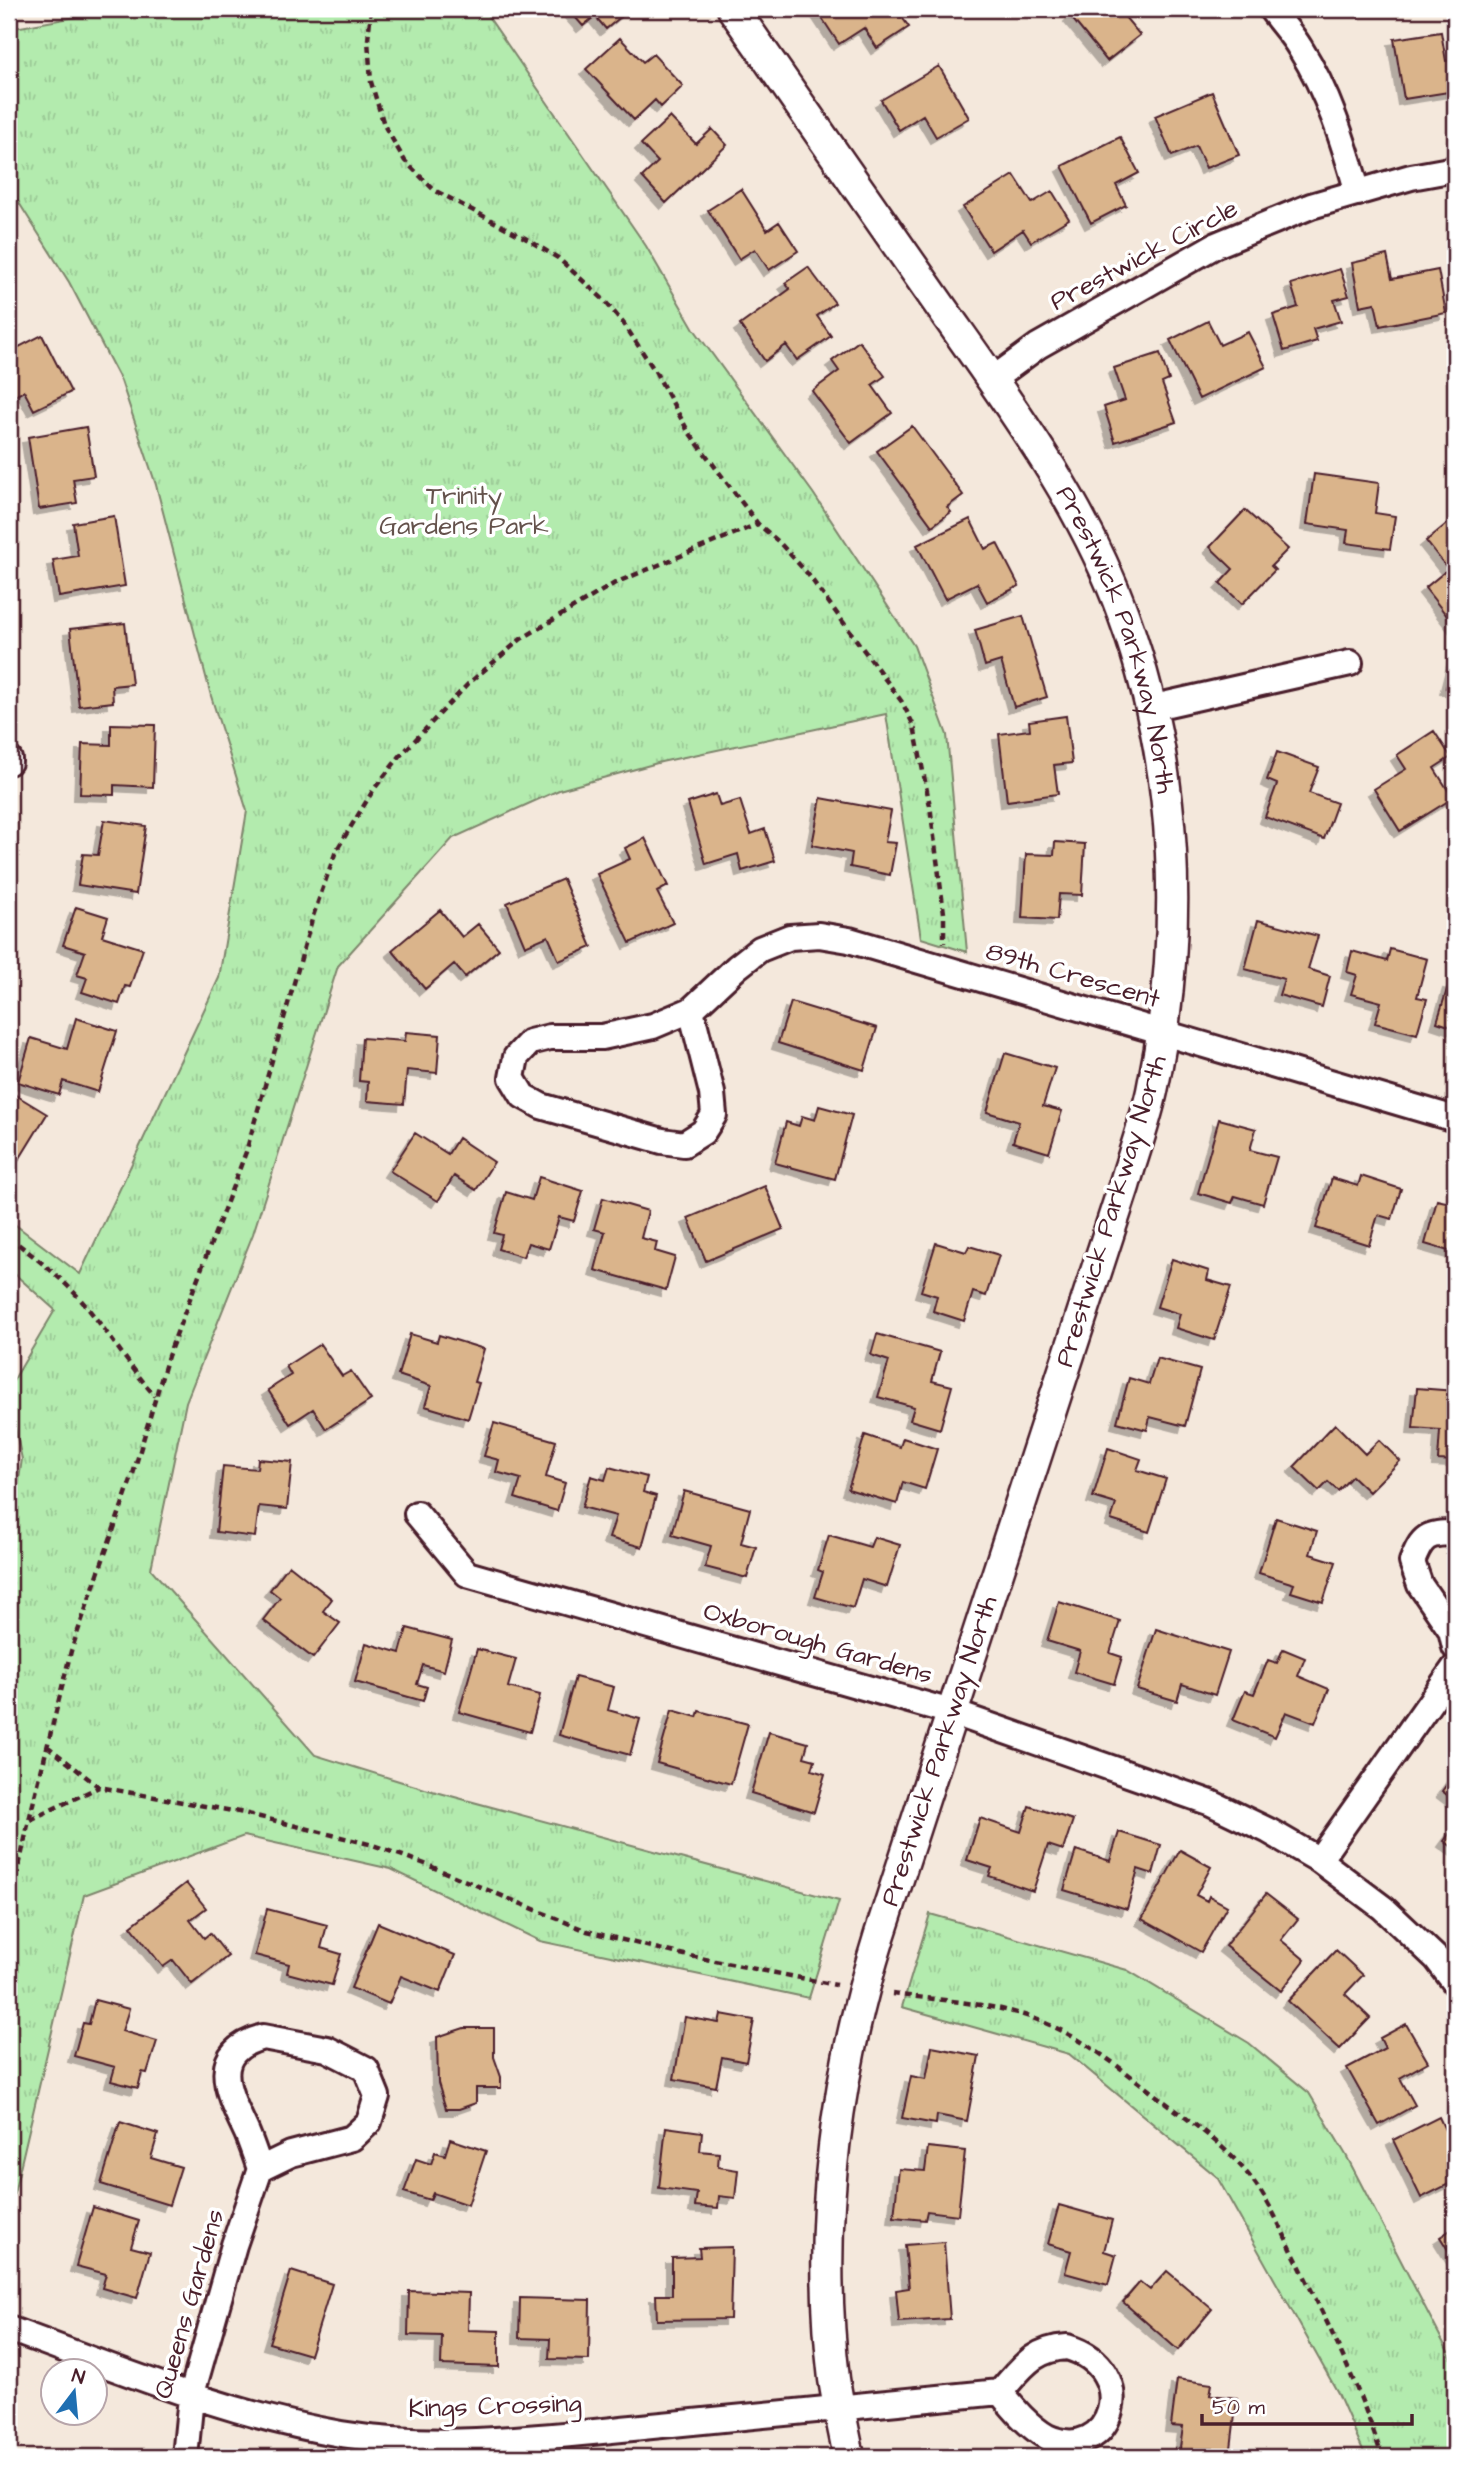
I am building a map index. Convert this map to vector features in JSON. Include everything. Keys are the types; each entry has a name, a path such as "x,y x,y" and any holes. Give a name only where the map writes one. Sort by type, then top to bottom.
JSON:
{"street":[{"name":"Prestwick Parkway North","path":"733,9 992,380 1066,495 1095,549 1122,612 1150,708 1166,794 1173,880 1170,976 1151,1095 1124,1186 951,1712 863,1990 845,2063 830,2185 827,2258 834,2378 849,2457"},
{"path":"1271,9 1300,47 1325,95 1345,147 1358,193"},
{"name":"Prestwick Circle","path":"992,380 1038,346 1216,245 1311,206 1411,177 1455,169"},
{"path":"1150,708 1350,663"},
{"name":"89th Crescent","path":"691,1010 712,1093 713,1115 703,1132 684,1144 662,1141 541,1106 523,1096 512,1078 516,1057 530,1042 550,1037 603,1037 653,1026 691,1010 760,949 790,937 819,935 849,940 1455,1119"},
{"name":"Oxborough Gardens","path":"417,1514 467,1574 951,1712 1211,1803 1269,1831 1319,1860 1383,1908 1436,1958 1455,1983"},
{"path":"1455,1533 1432,1533 1419,1544 1412,1562 1420,1586 1451,1630 1455,1647"},
{"path":"1319,1860 1455,1667"},
{"path":"263,2037 327,2049 366,2069 377,2096 369,2122 352,2138 291,2154 260,2169 227,2091 226,2069 229,2059 244,2042 263,2037"},
{"name":"Queens Gardens","path":"185,2457 191,2397 234,2245 260,2169"},
{"name":"Kings Crossing","path":"9,2329 191,2397 264,2419 344,2434 435,2443 537,2438 1000,2392"},
{"path":"1067,2347 1082,2351 1095,2361 1104,2374 1110,2388 1110,2421 1100,2434 1086,2444 1066,2445 1049,2439 1030,2425 1000,2392 1036,2354 1051,2348 1067,2347"}],"path":[{"path":"371,9 368,40 370,82 384,125 405,161 434,190 558,258 604,300 630,333 688,430 758,524 779,542 807,573 902,702 914,726 930,806 944,913 944,942 938,966"},
{"path":"9,1913 71,1651 133,1474 168,1356 246,1153 322,887 337,852 374,789 437,714 522,639 615,583 758,524"},
{"path":"9,1237 68,1287 86,1306 156,1396"},
{"path":"47,1746 99,1787 244,1813 373,1845 587,1931 675,1953 838,1985"},
{"path":"29,1820 99,1787"},
{"path":"887,1994 996,2008 1052,2027 1111,2060 1226,2150 1264,2196 1364,2403 1382,2457"}],"green space":[{"name":"Trinity Gardens Park","path":"120,9 483,9 646,246 694,329 813,493 914,646 947,735 967,952 921,938 886,714 661,762 559,790 453,838 338,966 253,1234 186,1402 151,1569 315,1755 425,1789 839,1901 809,1998 540,1941 391,1869 244,1836 84,1895 9,2215 9,1546 22,1459 9,1401 9,1388 55,1310 9,1269 9,1220 80,1274 219,978 247,811 211,696 156,485 121,381 69,282 9,187 9,29"},
{"path":"930,1914 1127,1970 1249,2043 1309,2093 1346,2155 1455,2365 1455,2452 1443,2457 1366,2457 1338,2393 1217,2177 1069,2054 902,2007"}],"building":[{"path":"568,9 628,11 606,29 595,16 583,26"},
{"path":"816,9 896,9 909,27 877,48 864,28 839,44"},
{"path":"1078,9 1122,9 1120,11 1140,35 1107,61 1070,16"},
{"path":"1441,32 1446,61 1455,60 1455,91 1404,99 1394,39"},
{"path":"620,38 643,62 653,54 683,86 661,107 655,100 634,120 586,69"},
{"path":"939,66 969,118 936,137 923,115 899,130 881,100"},
{"path":"1212,92 1239,155 1206,168 1196,146 1172,156 1155,116"},
{"path":"670,117 696,144 712,129 727,145 666,203 642,177 658,162 641,144"},
{"path":"1120,137 1139,173 1116,185 1126,205 1091,223 1062,166"},
{"path":"1014,175 1032,203 1052,191 1069,219 1031,242 1023,230 991,251 963,207"},
{"path":"741,189 767,230 779,222 798,251 769,270 755,249 739,259 708,210"},
{"path":"1387,255 1392,279 1438,270 1446,313 1380,326 1375,303 1360,306 1352,263"},
{"path":"808,267 835,303 817,316 831,336 797,360 786,345 765,361 740,325 790,289 785,283"},
{"path":"1340,269 1349,296 1334,300 1341,321 1313,329 1317,341 1284,351 1273,315 1298,307 1291,284"},
{"path":"1208,321 1220,345 1248,332 1266,367 1199,399 1170,340"},
{"path":"42,335 71,392 34,410 24,391 11,398 9,352"},
{"path":"859,341 885,376 872,385 892,413 851,443 812,391 839,371 832,361"},
{"path":"1160,353 1169,380 1162,383 1176,422 1115,442 1104,407 1125,400 1114,368"},
{"path":"912,426 963,495 947,507 951,512 932,526 877,451"},
{"path":"86,427 94,476 73,479 77,503 39,509 28,437"},
{"path":"1314,474 1379,483 1375,513 1395,516 1390,549 1346,543 1348,530 1307,524"},
{"path":"1245,510 1288,549 1271,566 1275,570 1242,604 1220,583 1233,569 1210,547"},
{"path":"114,516 125,586 59,597 53,560 78,556 73,523"},
{"path":"1455,517 1455,626 1425,588 1448,569 1426,541"},
{"path":"970,519 985,549 997,543 1019,586 987,602 977,583 945,599 917,545"},
{"path":"1023,616 1047,697 1014,707 1001,661 985,666 975,630"},
{"path":"125,623 132,684 112,686 113,702 79,706 70,629"},
{"path":"1455,652 1455,690 1446,688"},
{"path":"1066,716 1072,763 1054,765 1058,794 1007,801 999,734 1030,730 1029,721"},
{"path":"111,724 155,725 153,787 114,785 114,795 80,794 82,744 111,745"},
{"path":"1434,731 1451,757 1434,768 1453,798 1400,831 1374,789 1406,769 1397,755"},
{"path":"1277,752 1319,767 1309,793 1337,803 1324,839 1265,817 1277,784 1267,780"},
{"path":"716,794 720,806 740,800 751,834 765,829 775,861 742,871 738,854 706,864 688,803"},
{"path":"821,798 891,811 885,842 896,843 890,875 850,867 852,853 812,845"},
{"path":"104,820 146,826 136,894 78,885 83,854 98,855"},
{"path":"645,838 668,886 657,892 673,923 630,943 597,874 630,859 625,848"},
{"path":"1055,842 1085,844 1082,895 1059,894 1057,920 1022,918 1026,854 1054,855"},
{"path":"563,879 592,947 559,961 548,936 525,946 507,903"},
{"path":"76,907 108,917 102,936 143,949 130,987 125,986 119,1004 82,992 87,978 77,975 85,952 63,945"},
{"path":"440,910 462,937 478,924 499,949 465,977 454,964 425,989 392,950"},
{"path":"1258,920 1318,936 1308,969 1330,976 1322,1007 1279,995 1284,979 1245,969"},
{"path":"1390,949 1427,959 1417,997 1427,999 1417,1034 1375,1023 1381,1002 1351,994 1357,975 1347,972 1352,951 1387,961"},
{"path":"1449,983 1455,984 1455,1028 1437,1022"},
{"path":"791,1002 877,1028 864,1070 778,1043"},
{"path":"76,1018 117,1031 98,1092 63,1081 59,1095 18,1082 31,1038 67,1049"},
{"path":"406,1032 440,1035 437,1073 407,1070 404,1104 367,1101 368,1082 359,1081 362,1038 405,1041"},
{"path":"1005,1053 1055,1068 1043,1106 1062,1111 1049,1153 1013,1142 1019,1122 987,1112"},
{"path":"9,1091 47,1114 9,1176"},
{"path":"819,1106 852,1115 835,1179 775,1163 786,1122 799,1126 802,1116 815,1120"},
{"path":"1219,1119 1256,1129 1250,1150 1277,1157 1263,1204 1235,1196 1232,1203 1198,1193"},
{"path":"415,1133 448,1154 458,1138 494,1162 476,1190 454,1176 438,1201 390,1171"},
{"path":"1361,1176 1401,1189 1392,1219 1378,1215 1369,1245 1316,1228 1332,1178 1358,1186"},
{"path":"539,1177 583,1191 574,1221 559,1217 549,1249 528,1243 523,1257 498,1249 502,1235 494,1233 506,1192 532,1200"},
{"path":"765,1186 783,1229 706,1261 688,1218"},
{"path":"603,1198 648,1211 641,1238 657,1242 655,1251 675,1257 666,1290 595,1270 605,1232 594,1229"},
{"path":"1437,1200 1455,1204 1455,1253 1425,1244"},
{"path":"936,1243 966,1252 969,1246 999,1255 986,1296 973,1292 964,1321 933,1311 937,1296 921,1291"},
{"path":"1172,1259 1209,1271 1207,1280 1231,1287 1214,1340 1176,1328 1180,1314 1157,1307"},
{"path":"410,1334 437,1342 439,1335 484,1349 474,1382 479,1383 468,1419 425,1406 431,1386 398,1375"},
{"path":"877,1334 940,1352 932,1381 952,1386 940,1429 910,1420 914,1407 878,1397 889,1361 871,1355"},
{"path":"320,1344 342,1376 351,1371 371,1400 326,1429 313,1409 290,1424 268,1390 291,1375 286,1366"},
{"path":"1157,1358 1200,1370 1185,1426 1150,1417 1147,1430 1117,1422 1129,1378 1149,1384"},
{"path":"1417,1388 1455,1391 1455,1461 1438,1460 1440,1430 1413,1428"},
{"path":"494,1423 556,1441 546,1477 565,1483 557,1511 515,1498 521,1479 496,1472 499,1460 484,1456"},
{"path":"1335,1424 1365,1454 1379,1440 1400,1461 1369,1492 1352,1476 1338,1491 1328,1482 1319,1491 1294,1467"},
{"path":"865,1435 900,1447 903,1438 937,1449 925,1489 903,1482 897,1504 848,1489"},
{"path":"1108,1448 1141,1459 1137,1470 1166,1479 1149,1532 1111,1520 1116,1504 1093,1497"},
{"path":"258,1459 292,1462 287,1509 259,1506 255,1537 216,1532 223,1466 257,1469"},
{"path":"609,1467 647,1477 643,1492 656,1496 642,1547 609,1538 616,1516 582,1507 591,1476 605,1480"},
{"path":"684,1491 750,1509 741,1543 756,1547 747,1578 705,1567 711,1546 672,1535"},
{"path":"1276,1518 1317,1531 1310,1554 1336,1562 1323,1602 1291,1592 1294,1584 1259,1573"},
{"path":"829,1535 870,1547 874,1537 900,1545 887,1587 862,1579 853,1608 815,1597 823,1572 818,1570"},
{"path":"289,1565 332,1599 323,1611 340,1623 313,1658 263,1620 280,1598 270,1590"},
{"path":"1059,1602 1120,1621 1110,1653 1122,1657 1114,1684 1074,1672 1080,1651 1047,1641"},
{"path":"407,1628 452,1640 444,1671 423,1665 417,1684 427,1687 423,1701 355,1682 366,1643 400,1653"},
{"path":"1156,1629 1229,1652 1215,1695 1182,1684 1177,1701 1137,1689"},
{"path":"477,1649 516,1659 508,1687 540,1695 530,1732 459,1712"},
{"path":"1283,1649 1305,1658 1298,1676 1329,1689 1315,1723 1286,1712 1275,1737 1233,1720 1245,1691 1254,1694 1268,1660 1277,1663"},
{"path":"575,1677 614,1687 608,1710 640,1719 630,1755 559,1735"},
{"path":"672,1710 697,1717 699,1711 748,1724 731,1784 657,1763"},
{"path":"769,1732 808,1743 804,1757 815,1760 812,1770 825,1774 814,1812 751,1793"},
{"path":"1455,1773 1455,1801 1442,1791"},
{"path":"1029,1806 1073,1820 1063,1850 1048,1845 1033,1891 989,1876 992,1868 967,1860 980,1818 1021,1832"},
{"path":"1455,1826 1455,1849 1444,1841"},
{"path":"1119,1832 1161,1845 1153,1874 1138,1869 1127,1909 1064,1890 1076,1850 1110,1861"},
{"path":"1180,1850 1211,1867 1196,1895 1207,1901 1209,1896 1227,1906 1201,1952 1142,1919"},
{"path":"186,1883 206,1908 190,1920 204,1938 210,1933 228,1956 192,1984 173,1960 163,1967 131,1926"},
{"path":"1266,1894 1298,1919 1281,1940 1305,1960 1281,1991 1225,1946"},
{"path":"267,1909 327,1925 321,1948 341,1954 332,1985 287,1973 289,1964 255,1955"},
{"path":"378,1923 455,1955 440,1992 401,1976 389,2004 351,1988"},
{"path":"1336,1950 1363,1975 1345,1994 1370,2018 1340,2049 1288,2001"},
{"path":"95,2000 129,2009 122,2031 157,2041 147,2073 142,2072 138,2088 111,2081 115,2067 74,2056 83,2023 89,2024"},
{"path":"721,2014 754,2020 746,2062 722,2057 716,2087 674,2079 685,2017 719,2023"},
{"path":"1406,2024 1428,2062 1400,2078 1415,2105 1379,2125 1347,2068 1385,2048 1380,2038"},
{"path":"464,2028 494,2028 494,2057 501,2077 501,2088 476,2088 476,2103 459,2109 446,2109 438,2083 437,2037"},
{"path":"932,2047 979,2056 967,2121 937,2115 936,2124 902,2118 911,2076 926,2079"},
{"path":"1439,2117 1453,2147 1455,2146 1455,2181 1421,2198 1393,2140"},
{"path":"120,2122 158,2134 151,2158 181,2167 169,2205 101,2184"},
{"path":"666,2127 702,2132 700,2151 719,2153 718,2167 738,2170 735,2198 719,2196 718,2208 695,2206 697,2193 659,2188"},
{"path":"450,2139 486,2151 468,2205 433,2193 430,2200 404,2192 416,2159 431,2164 435,2152 445,2155"},
{"path":"928,2147 965,2151 958,2215 927,2211 925,2220 894,2217 899,2169 925,2171"},
{"path":"1059,2205 1112,2220 1104,2251 1116,2255 1108,2285 1065,2273 1071,2251 1048,2244"},
{"path":"93,2207 139,2221 131,2247 150,2252 137,2298 102,2288 106,2274 76,2266"},
{"path":"1455,2227 1455,2261 1440,2237"},
{"path":"944,2242 950,2319 899,2322 896,2290 909,2288 905,2245"},
{"path":"732,2247 730,2319 657,2320 656,2295 672,2295 672,2258 700,2257 699,2248"},
{"path":"291,2271 332,2284 310,2355 269,2343"},
{"path":"1167,2271 1212,2309 1178,2350 1123,2302 1140,2282 1150,2290"},
{"path":"409,2291 469,2293 468,2330 499,2331 499,2367 441,2365 442,2336 408,2335"},
{"path":"520,2298 590,2300 589,2360 549,2359 550,2339 519,2338"},
{"path":"1177,2379 1212,2384 1210,2395 1237,2398 1230,2457 1179,2455 1183,2427 1171,2426"}]}
